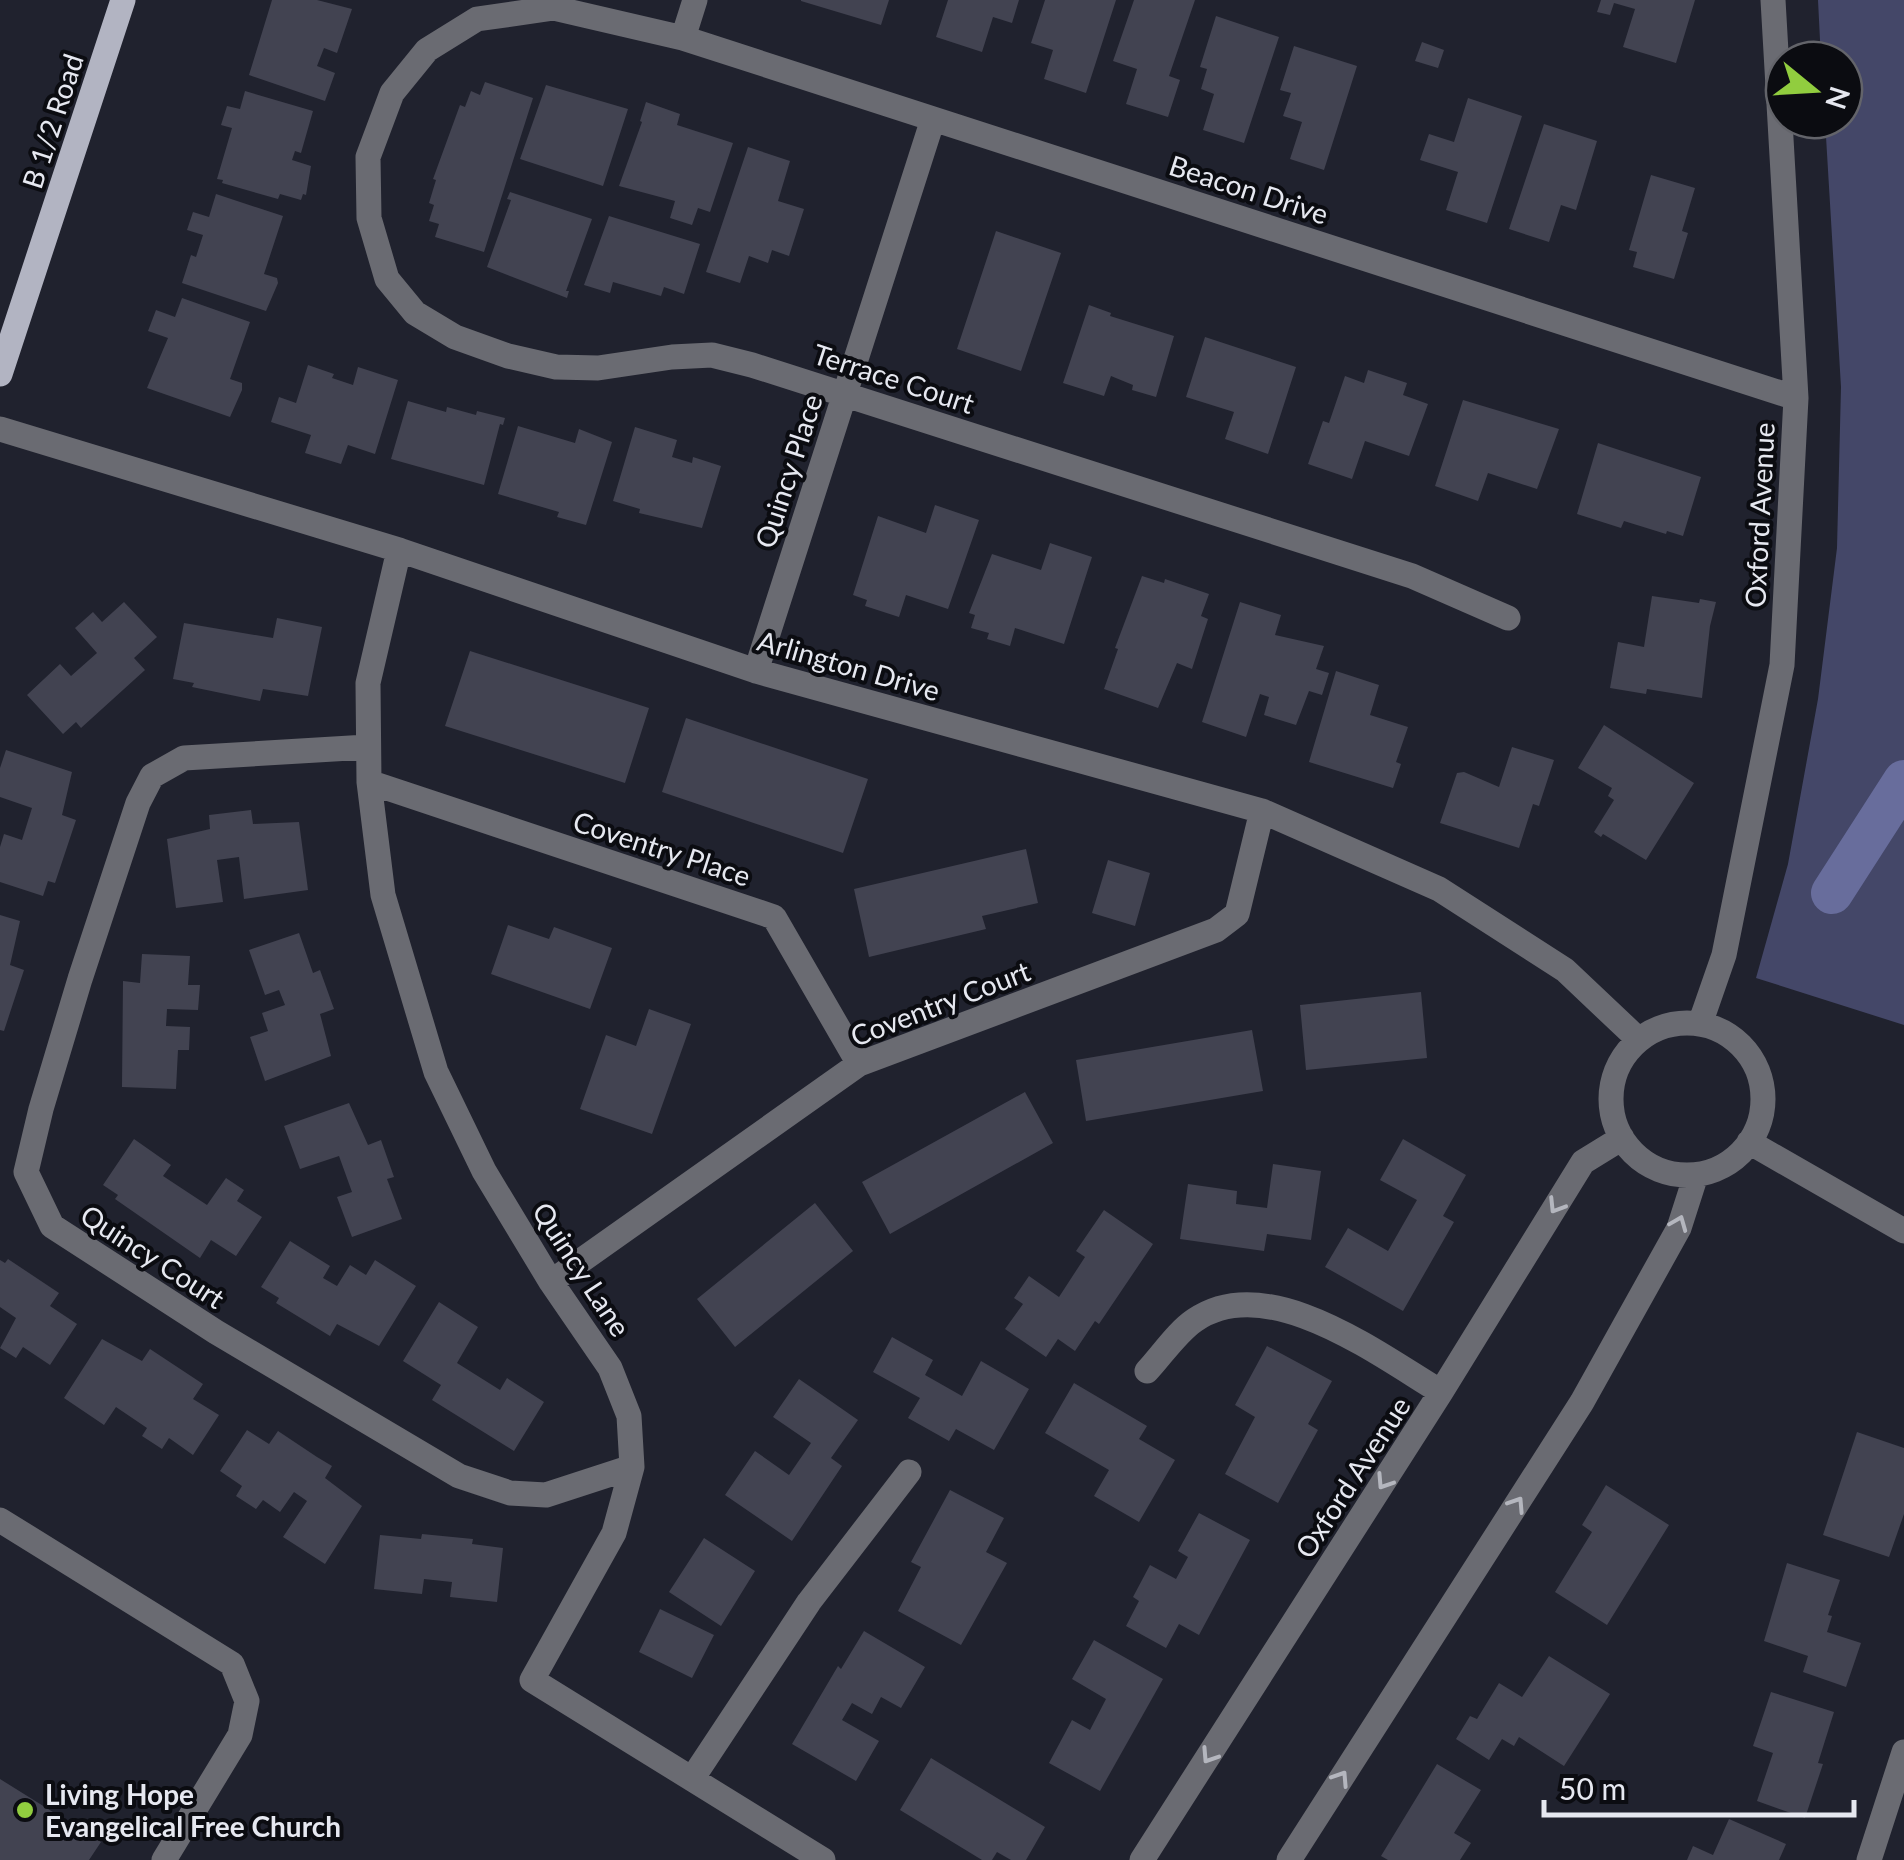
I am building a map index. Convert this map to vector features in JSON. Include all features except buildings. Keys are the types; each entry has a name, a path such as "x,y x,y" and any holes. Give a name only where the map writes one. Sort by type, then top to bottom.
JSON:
{"main road":[{"name":"B 1/2 Road","path":"0,374 123,0"}],"street":[{"path":"683,38 696,0"},
{"name":"Oxford Avenue","path":"1700,1024 1724,955 1782,664 1796,398 1773,0"},
{"name":"Beacon Drive","path":"368,157 392,93 428,50 477,19 554,8 683,38 1796,398"},
{"name":"Quincy Place","path":"756,671 933,119"},
{"name":"Terrace Court","path":"368,157 368,218 386,279 414,313 455,337 508,356 556,366 598,368 712,355 1412,576 1508,618"},
{"name":"Arlington Drive","path":"0,430 399,550 756,671 1262,811 1438,889 1564,970 1638,1040"},
{"name":"Quincy Lane","path":"399,550 368,683 369,782 383,895 436,1072 484,1170 551,1282 610,1368 630,1416 632,1467 614,1533 532,1680 823,1860"},
{"name":"Quincy Court","path":"367,747 184,758 152,776 138,803 80,979 40,1109 26,1172 52,1226 216,1332 459,1476 510,1493 546,1495 632,1467"},
{"name":"Coventry Place","path":"369,782 774,917 859,1064"},
{"name":"Coventry Court","path":"551,1282 859,1064 1216,930 1237,914 1262,811"},
{"path":"1678,1023 1700,1024 1721,1031 1752,1060 1760,1079 1759,1122 1749,1142 1734,1158 1696,1175 1674,1174 1635,1155 1613,1118 1610,1097 1624,1056 1638,1040 1678,1023"},
{"name":"Oxford Avenue","path":"1142,1860 1583,1162 1622,1138"},
{"path":"1749,1142 1904,1231"},
{"path":"1289,1860 1582,1402 1679,1228 1696,1175"},
{"path":"1147,1371 1196,1320 1237,1305 1280,1308 1328,1325 1441,1392"},
{"path":"692,1779 810,1602 909,1472"},
{"path":"0,1520 232,1664 247,1702 240,1735 164,1860"},
{"path":"1869,1860 1904,1752"}],"shaded area":[{"path":"1818,0 1904,0 1904,1025 1756,978 1788,864 1818,699 1837,548 1841,387 1826,140 1864,140 1864,40 1820,40"}],"waterway":[{"path":"1832,893 1904,781"}],"place":[{"name":"Living Hope Evangelical Free Church","path":"25,1810"}]}
